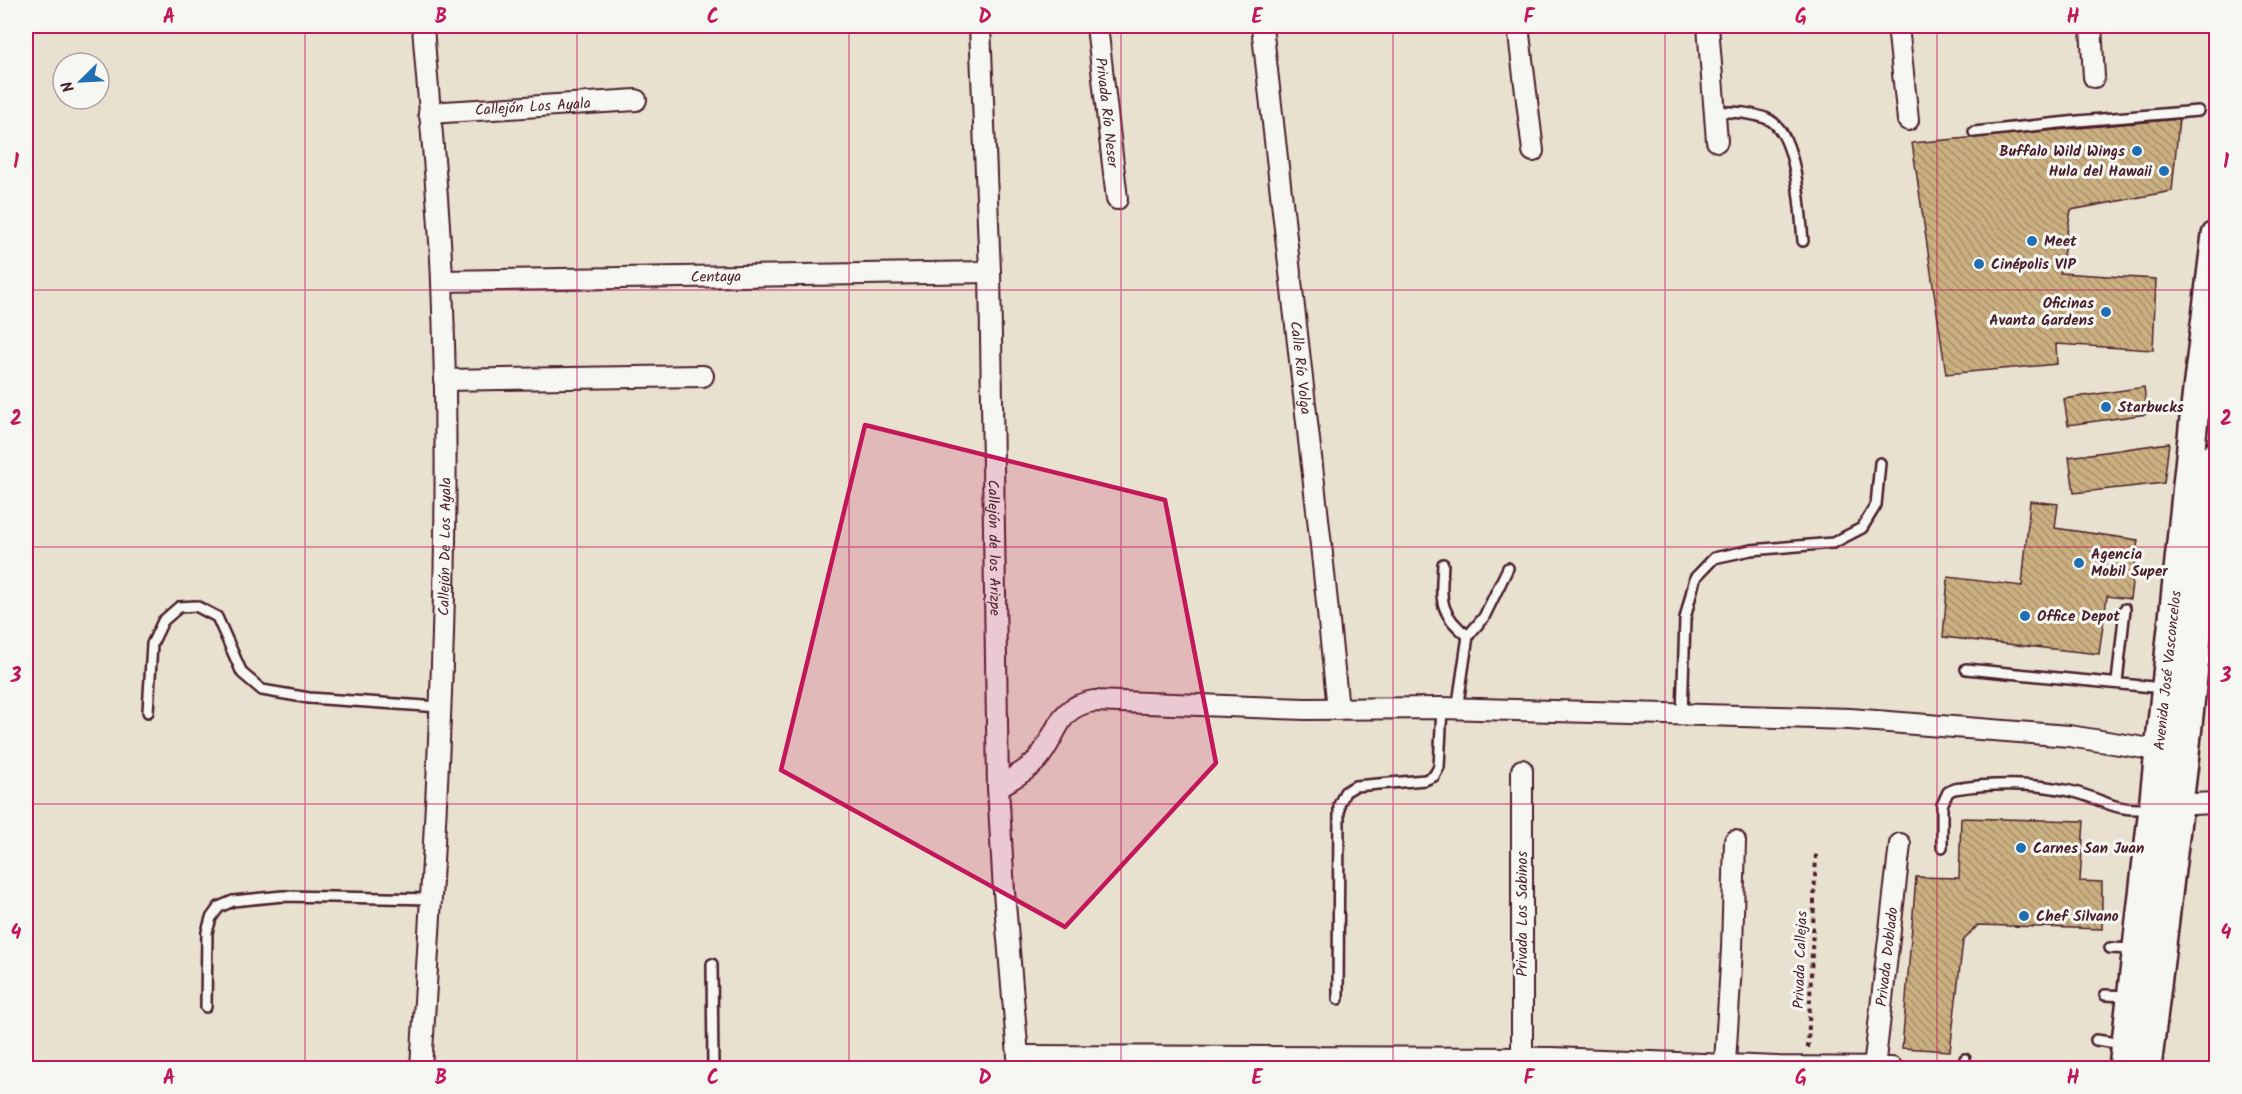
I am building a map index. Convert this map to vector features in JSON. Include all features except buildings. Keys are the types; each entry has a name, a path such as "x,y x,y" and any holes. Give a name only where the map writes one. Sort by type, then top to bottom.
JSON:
{"main road":[{"name":"Avenida José Vasconcelos","path":"2166,805 2158,751 2189,658 2192,601 2199,544 2216,251"},
{"name":"Avenida José Vasconcelos","path":"2199,544 2217,455"},
{"name":"Avenida José Vasconcelos","path":"2137,1058 2166,805 2185,754 2178,690"}],"street":[{"name":"Callejón De Los Ayala","path":"421,1068 432,899 440,708 445,488 442,281 423,26"},
{"name":"Callejón de los Arizpe","path":"980,26 990,272 998,787 1004,892 1019,1062"},
{"name":"Privada Río Neser","path":"1096,26 1117,199"},
{"name":"Calle Río Volga","path":"1262,26 1323,554 1338,709"},
{"path":"1518,26 1533,151"},
{"path":"1708,26 1718,141"},
{"path":"1898,26 1908,120"},
{"path":"2091,26 2094,76"},
{"name":"Callejón Los Ayala","path":"429,113 636,100"},
{"name":"Centaya","path":"442,281 990,272"},
{"path":"444,380 703,376"},
{"path":"998,787 1024,771 1038,759 1068,710 1094,701 1338,709 1449,709 1850,719 2069,736 2185,754"},
{"name":"Privada Los Sabinos","path":"1522,770 1522,1058"},
{"path":"2166,805 2217,803"},
{"path":"1725,1064 1735,841"},
{"name":"Privada Doblado","path":"1883,1068 1900,844"},
{"path":"1019,1062 1178,1063 1522,1058 1552,1063 1883,1068"}],"lane":[{"path":"1715,111 1768,118 1785,136 1794,160 1803,242"},
{"path":"1974,132 2198,111"},
{"path":"1682,716 1685,619 1695,578 1714,558 1751,550 1833,543 1862,528 1876,505 1880,463"},
{"path":"1443,564 1441,598 1451,623 1468,636"},
{"path":"1338,999 1339,805 1345,792 1355,786 1425,780 1434,776 1439,767 1449,709 1468,636 1484,617 1508,568"},
{"path":"148,712 152,644 163,621 178,607 196,606 217,617 242,673 262,690 309,698 440,708"},
{"path":"2117,682 2125,609"},
{"path":"1966,669 2117,682 2178,690"},
{"path":"1942,847 1942,806 1948,792 1954,789 2029,785 2073,791 2123,809 2166,805"},
{"path":"206,1007 207,932 211,918 219,907 232,901 284,896 432,899"},
{"path":"2110,948 2149,950"},
{"path":"712,964 713,1068"},
{"path":"2105,995 2144,997"},
{"path":"2097,1040 2137,1058"}],"path":[{"name":"Privada Callejas","path":"1808,1067 1816,854"}],"highlighted area":[{"path":"865,425 1165,500 1216,763 1065,927 781,770"}],"place":[{"name":"Buffalo Wild Wings","path":"2137,151"},
{"name":"Hula del Hawaii","path":"2164,171"},
{"name":"Meet","path":"2032,241"},
{"name":"Cinépolis VIP","path":"1979,264"},
{"name":"Oficinas Avanta Gardens","path":"2106,312"},
{"name":"Starbucks","path":"2106,407"},
{"name":"Agencia Mobil Super","path":"2079,563"},
{"name":"Office Depot","path":"2025,616"},
{"name":"Carnes San Juan","path":"2021,848"},
{"name":"Chef Silvano","path":"2024,916"}]}
